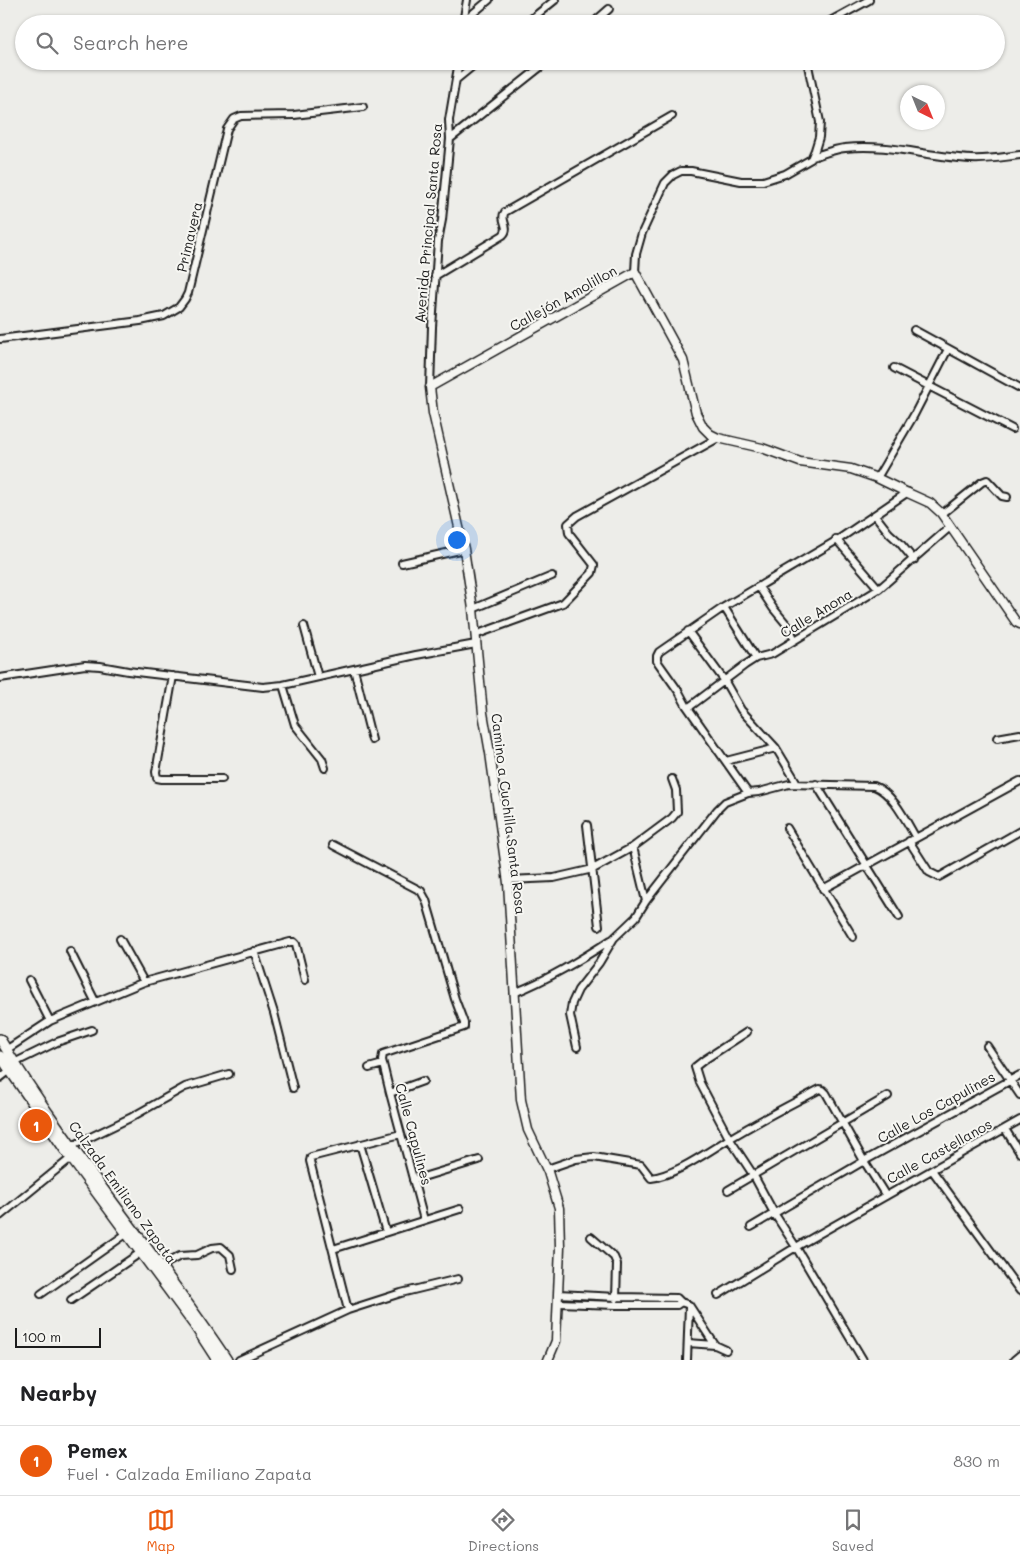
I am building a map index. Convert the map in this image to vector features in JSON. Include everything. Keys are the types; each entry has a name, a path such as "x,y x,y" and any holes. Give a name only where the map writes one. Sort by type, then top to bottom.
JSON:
{"main road":[{"name":"Calzada Emiliano Zapata","path":"0,1039 3,1053 71,1158 195,1326 217,1360"},
{"name":"Calzada Emiliano Zapata","path":"12,1067 32,1091 161,1266 227,1360"}],"street":[{"path":"466,15 467,0"},
{"path":"473,15 489,0"},
{"path":"536,15 555,0"},
{"path":"842,15 869,0"},
{"path":"603,15 609,10"},
{"name":"Avenida Principal Santa Rosa","path":"430,387 438,241 442,220 450,139 450,120 458,70"},
{"path":"457,79 468,70"},
{"path":"450,139 537,70"},
{"path":"809,70 820,122 819,136 812,157"},
{"name":"Primavera","path":"0,339 140,321 164,316 172,312 182,303 188,292 227,129 234,119 241,116 294,115 363,107"},
{"path":"435,276 503,235 507,227 503,219 505,212 672,116"},
{"path":"635,272 636,254 642,233 665,183 673,175 681,171 690,170 741,181 763,181 802,166 812,157 844,148 863,147 891,148 969,159 993,159 1020,155"},
{"name":"Callejón Amolillon","path":"430,387 635,272 683,360 696,413 702,427 718,438 762,448 800,462 846,467 877,478 930,503 942,514 997,596 1016,622 1020,624"},
{"path":"914,330 1020,388"},
{"path":"877,478 914,415 948,348"},
{"path":"894,368 1012,429"},
{"name":"Camino a Cuchilla Santa Rosa","path":"430,387 433,413 464,549 473,609 483,713 508,880 521,1100 528,1130 547,1170 559,1208 560,1247 556,1341 548,1360"},
{"path":"475,635 563,603 592,573 594,564 569,533 568,524 578,516 718,438"},
{"path":"942,514 987,480 1004,498 1007,497"},
{"path":"748,793 688,708 657,661 656,656 666,646 724,607 854,530 908,492"},
{"path":"875,515 888,533 900,543 914,560"},
{"name":"Calle Anona","path":"688,708 756,658 772,654 879,589 950,527"},
{"path":"836,539 879,589"},
{"path":"402,563 464,549"},
{"path":"473,609 552,576"},
{"path":"759,587 788,626 795,640"},
{"path":"724,607 756,658"},
{"path":"304,626 318,677"},
{"path":"688,632 724,680 741,710 776,748 797,783"},
{"path":"0,678 85,665 263,687 476,644"},
{"path":"354,669 372,740"},
{"path":"173,676 156,772 157,778 222,779"},
{"path":"283,684 295,725 322,759 325,768"},
{"path":"997,738 1020,734"},
{"path":"726,761 776,748"},
{"path":"508,880 554,878 593,869 633,847 676,815 676,790 672,779"},
{"path":"823,889 1020,782"},
{"path":"514,993 533,986 570,967 614,938 636,917 646,901 717,810 726,802 748,793 797,783 874,786 886,792 904,816 916,838"},
{"path":"816,784 899,917"},
{"path":"587,824 599,926"},
{"path":"787,828 853,937"},
{"path":"909,841 929,872 939,877 1020,831"},
{"name":"Calle Capulines","path":"333,845 421,891 426,900 464,1027 383,1054 383,1064 400,1134 424,1220"},
{"path":"633,847 646,901"},
{"path":"577,1047 570,1014 572,1003 578,990 614,938"},
{"path":"120,939 144,982"},
{"path":"3,1053 50,1021 95,1001 144,982 254,951 294,942 305,980"},
{"path":"70,951 95,1001"},
{"path":"254,951 274,1013 292,1088"},
{"path":"29,980 50,1021"},
{"path":"0,1078 12,1067 57,1042 92,1030"},
{"path":"747,1032 695,1067 700,1083 774,1213 863,1360"},
{"path":"987,1046 1020,1095"},
{"path":"369,1068 383,1064"},
{"path":"72,1146 130,1118 185,1087 229,1074"},
{"name":"Calle Los Capulines","path":"751,1227 864,1161 1020,1075"},
{"path":"390,1093 424,1081"},
{"path":"547,1170 576,1159 594,1157 642,1165 650,1178 658,1177 689,1163 730,1138 820,1089 823,1090 843,1122 886,1196"},
{"path":"728,1190 888,1096"},
{"path":"1020,1120 1005,1129 1020,1153"},
{"name":"Calle Castellanos","path":"718,1295 796,1248 1005,1129"},
{"path":"348,1310 310,1161 311,1157 400,1134"},
{"path":"360,1144 386,1232"},
{"path":"0,1216 71,1158"},
{"path":"413,1180 479,1160"},
{"path":"932,1170 1020,1291"},
{"path":"333,1249 460,1209"},
{"path":"40,1294 126,1234"},
{"path":"591,1237 614,1257 617,1264 616,1305"},
{"path":"161,1266 180,1256 197,1255 212,1248 221,1247 230,1255 232,1269"},
{"path":"71,1300 140,1253"},
{"path":"239,1360 348,1310 458,1279"},
{"path":"558,1294 677,1298 681,1302 689,1304 715,1344"},
{"path":"558,1303 677,1305 681,1302"},
{"path":"687,1360 689,1304"},
{"path":"688,1343 715,1344 726,1350"},
{"path":"1014,1360 1020,1355"}],"place":[{"name":"Pemex","path":"36,1125"}]}
